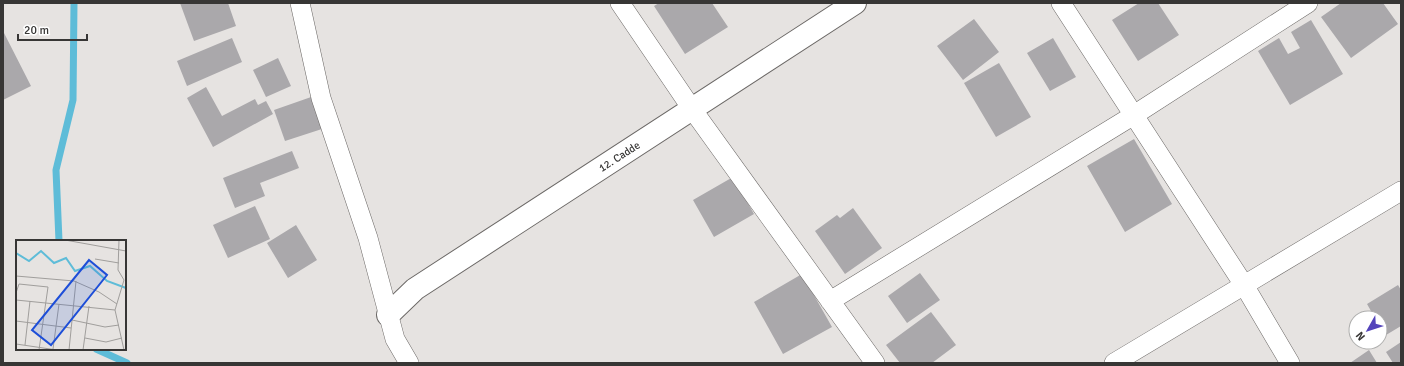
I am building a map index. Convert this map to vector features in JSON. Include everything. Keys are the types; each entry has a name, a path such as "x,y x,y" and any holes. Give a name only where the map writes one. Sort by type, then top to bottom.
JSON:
{"street":[{"path":"300,3 321,98 368,238 395,338 409,363"},
{"path":"620,3 692,109 875,363"},
{"name":"12. Cadde","path":"388,315 415,289 855,3"},
{"path":"1061,3 1244,285 1290,363"},
{"path":"830,301 1134,115 1308,3"},
{"path":"1114,363 1401,191"}],"building":[{"path":"180,3 228,3 236,26 194,41"},
{"path":"659,3 712,3 728,27 685,54 654,6"},
{"path":"1139,3 1158,3 1179,35 1138,61 1112,20"},
{"path":"1341,3 1383,3 1398,24 1351,58 1321,17"},
{"path":"974,19 999,52 963,80 937,46"},
{"path":"1311,20 1343,74 1290,105 1258,51 1279,38 1288,54 1300,48 1291,32"},
{"path":"3,31 31,86 3,100"},
{"path":"232,38 242,62 187,86 177,61"},
{"path":"1053,38 1076,77 1050,91 1027,53"},
{"path":"278,58 291,86 266,97 253,70"},
{"path":"999,63 1031,117 996,137 964,83"},
{"path":"206,87 222,116 255,99 258,105 266,101 273,114 213,147 187,98"},
{"path":"314,96 325,128 285,141 274,110"},
{"path":"1134,139 1172,204 1125,232 1087,166"},
{"path":"292,151 299,168 260,183 265,196 235,208 223,178"},
{"path":"733,177 754,214 714,237 693,200"},
{"path":"255,206 270,239 228,258 213,225"},
{"path":"853,208 882,248 845,274 815,231 837,215 840,218"},
{"path":"296,225 317,260 288,278 267,243"},
{"path":"920,273 940,300 907,323 888,296"},
{"path":"802,274 832,327 783,354 754,302"},
{"path":"1398,285 1401,290 1401,326 1388,334 1388,310 1370,310 1367,304"},
{"path":"931,312 956,345 932,363 900,363 886,345"},
{"path":"1401,342 1401,363 1393,363 1386,352"},
{"path":"1369,350 1377,363 1350,363"}],"waterway":[{"path":"59,240 56,170 73,100 74,3"},
{"path":"98,350 127,363"}]}
